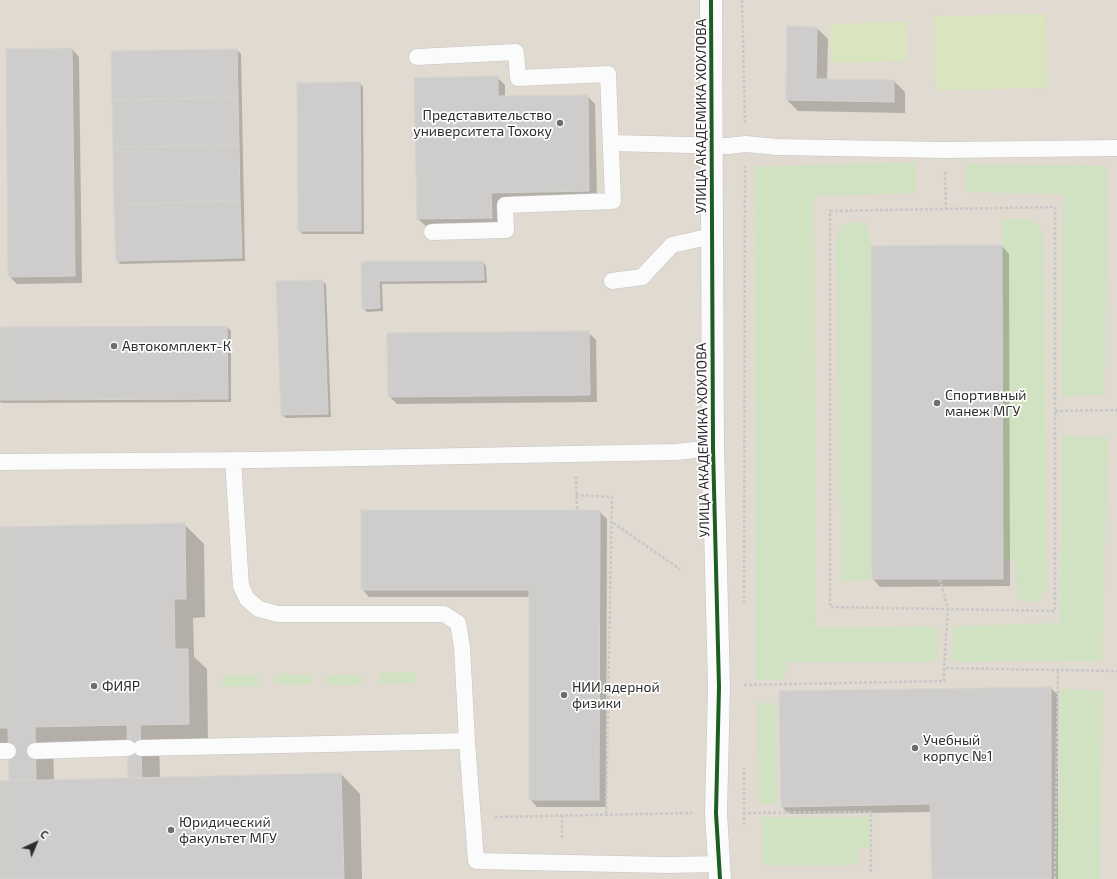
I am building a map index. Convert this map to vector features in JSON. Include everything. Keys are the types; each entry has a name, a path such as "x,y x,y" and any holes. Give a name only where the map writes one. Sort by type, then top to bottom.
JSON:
{"street":[{"name":"УЛИЦА АКАДЕМИКА ХОХЛОВА","path":"711,0 713,448 719,687 716,813 720,872"}],"lane":[{"path":"417,57 516,52 518,78 608,74 613,202 506,205 506,230 432,232"},
{"path":"611,144 746,144 777,147 945,150 1117,148"},
{"path":"612,281 642,277 672,245 712,236"},
{"path":"0,462 233,460 676,452 713,448"},
{"path":"233,460 241,586 247,599 258,609 278,614 444,614 458,623 460,631 476,861 667,866 720,872"},
{"path":"35,750 467,741"}],"path":[{"path":"742,0 746,144 744,605"},
{"path":"945,150 946,209"},
{"path":"1055,207 1055,611 830,607 830,211 946,209 1055,207"},
{"path":"1055,411 1117,410"},
{"path":"576,472 577,510"},
{"path":"576,495 612,497 606,814"},
{"path":"612,523 680,569"},
{"path":"770,684 944,681 948,610 940,579"},
{"path":"944,668 1117,671"},
{"path":"1055,879 1058,671"},
{"path":"744,677 744,693"},
{"path":"744,765 744,827"},
{"path":"764,812 871,812 871,873"},
{"path":"473,817 689,813"}],"shaded area":[{"path":"0,0 1117,0 1117,879 0,879"}],"green space":[{"path":"1046,14 1047,88 936,90 934,16"},
{"path":"906,22 907,61 831,63 830,24"},
{"path":"916,162 916,193 814,196 816,628 938,626 936,662 787,662 784,680 756,680 754,167"},
{"path":"966,164 1107,166 1105,394 1061,397 1064,194 966,192"},
{"path":"1002,219 1031,219 1041,228 1044,248 1047,589 1037,602 1017,601 1015,559 1003,560"},
{"path":"852,222 866,223 871,246 872,579 841,582 836,238 842,226"},
{"path":"1062,436 1108,437 1102,661 952,662 953,626 1060,623"},
{"path":"416,672 416,682 379,684 379,673"},
{"path":"311,674 312,684 275,685 275,675"},
{"path":"362,674 362,685 326,686 326,675"},
{"path":"258,675 259,686 222,687 222,676"},
{"path":"1061,689 1103,691 1100,878 1098,879 1056,879"},
{"path":"757,703 775,703 777,803 759,804"},
{"path":"762,817 869,817 869,848 858,848 858,865 762,865"}],"building":[{"path":"787,26 817,27 816,79 894,80 894,102 786,100"},
{"path":"72,48 75,276 8,277 6,49"},
{"path":"237,49 238,97 112,100 111,51"},
{"path":"498,76 498,96 588,95 589,191 491,193 492,218 417,219 414,78"},
{"path":"360,82 361,231 298,231 297,83"},
{"path":"238,97 239,145 113,147 112,100"},
{"path":"239,145 240,200 114,205 113,147"},
{"path":"240,200 242,258 116,261 114,205"},
{"name":"Спортивный манеж МГУ","path":"1002,245 1003,579 872,579 871,246"},
{"path":"378,261 483,261 484,280 379,281"},
{"path":"378,261 380,308 362,309 361,262"},
{"path":"323,280 328,414 281,415 276,281"},
{"name":"Автокомплект-К","path":"227,326 228,399 0,400 0,327"},
{"path":"589,331 590,395 388,397 387,333"},
{"name":"НИИ ядерной физики","path":"361,510 600,510 599,800 529,800 529,590 361,590"},
{"name":"ФИЯР","path":"185,523 186,599 174,599 175,649 188,649 189,724 140,725 142,778 128,778 127,725 35,727 36,780 9,781 8,728 0,728 0,527"},
{"name":"Учебный корпус №1","path":"1051,687 1051,879 932,879 930,804 781,807 779,691"},
{"name":"Юридический факультет МГУ","path":"341,773 344,879 0,879 0,781"}],"cycle path":[{"path":"711,0 713,448 719,687 716,813 720,879"}],"place":[{"name":"Представительство университета Тохоку","path":"560,123"},
{"name":"Автокомплект-К","path":"114,346"},
{"name":"Спортивный манеж МГУ","path":"937,403"},
{"name":"ФИЯР","path":"94,686"},
{"name":"НИИ ядерной физики","path":"564,695"},
{"name":"Учебный корпус №1","path":"915,748"},
{"name":"Юридический факультет МГУ","path":"171,830"}]}
